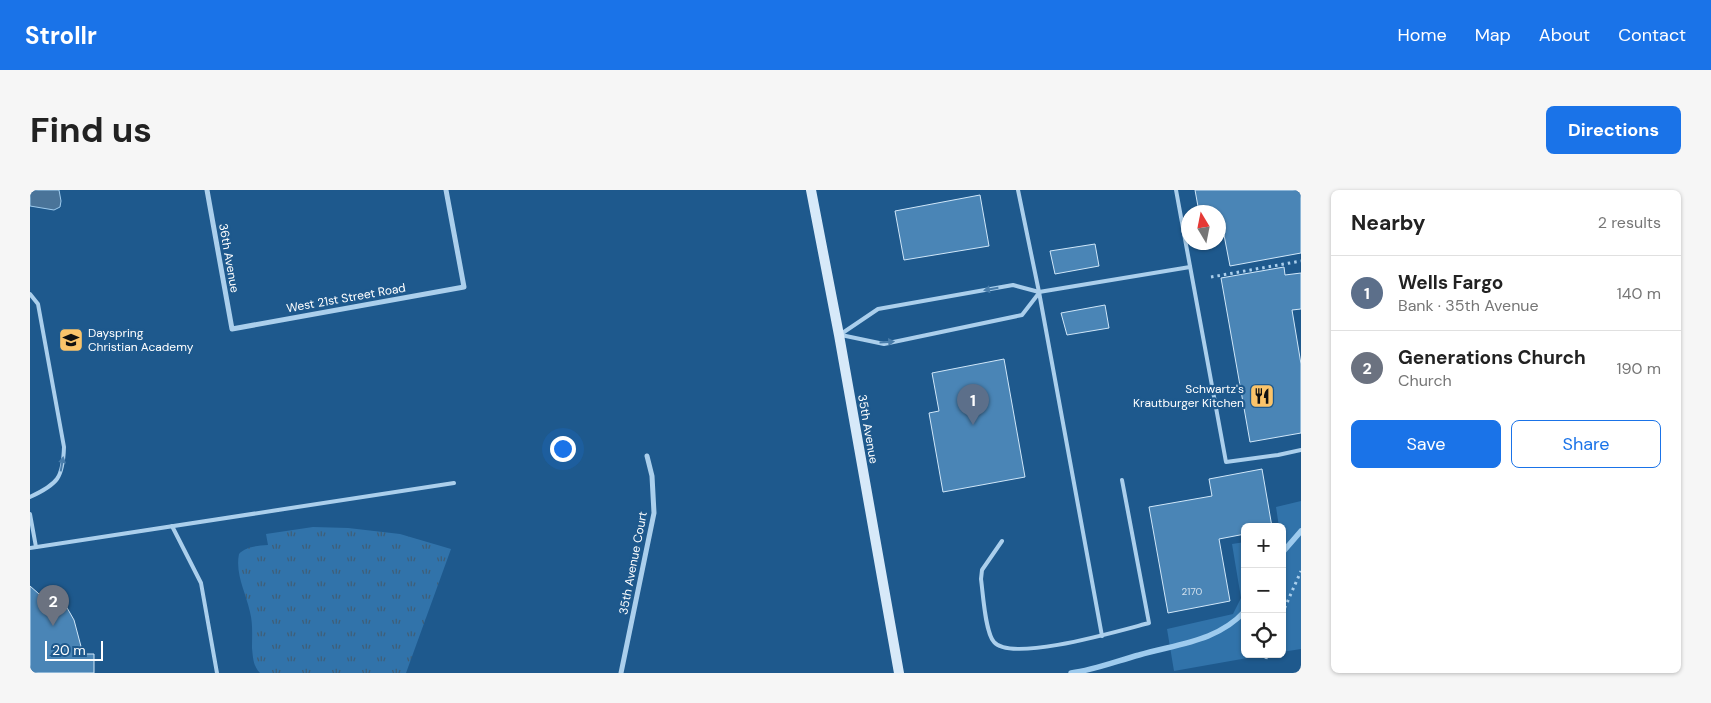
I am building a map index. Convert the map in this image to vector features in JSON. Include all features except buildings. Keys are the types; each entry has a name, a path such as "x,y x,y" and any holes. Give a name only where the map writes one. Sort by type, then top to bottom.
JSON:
{"main road":[{"name":"35th Avenue","path":"811,190 839,335 899,673"}],"street":[{"name":"36th Avenue","path":"207,190 232,329"},
{"name":"West 21st Street Road","path":"232,329 464,287 446,190"},
{"name":"35th Avenue Court","path":"621,673 654,513 652,476 647,456"}],"lane":[{"path":"1018,190 1039,292 1102,636"},
{"path":"1176,190 1226,462 1301,450"},
{"path":"839,335 878,309 1013,285 1039,292 1190,267"},
{"path":"839,335 884,344 1022,315 1039,292"},
{"path":"30,294 38,304 64,447 63,467 58,478 48,489 30,497"},
{"path":"1002,541 982,570 980,579 989,632 994,642 1004,649 1046,647 1102,636 1149,623 1122,480"},
{"path":"30,548 454,482"},
{"path":"30,514 36,547"},
{"path":"172,526 200,583 217,673"}],"path":[{"path":"1211,277 1301,261"},
{"path":"1282,613 1301,571"}],"green space":[{"path":"1301,501 1301,649 1286,651 1286,523 1278,523 1276,507"},
{"path":"313,527 348,528 400,534 451,549 406,673 260,673 258,670 252,648 251,616 238,569 239,554 248,548 268,545 266,534"},
{"path":"1241,543 1241,598 1232,544"},
{"path":"1241,598 1241,658 1247,658 1174,671 1167,629 1233,614"}],"shaded area":[{"path":"30,190 59,190 60,207 54,210 30,206"}],"waterway":[{"path":"1286,548 1301,531"},
{"path":"1071,673 1097,668 1195,641 1222,629 1243,613"}],"place":[{"name":"Dayspring Christian Academy","path":"71,340"},
{"name":"Schwartz's Krautburger Kitchen","path":"1262,396"},
{"name":"Wells Fargo","path":"973,425"},
{"name":"Generations Church","path":"53,626"}]}
